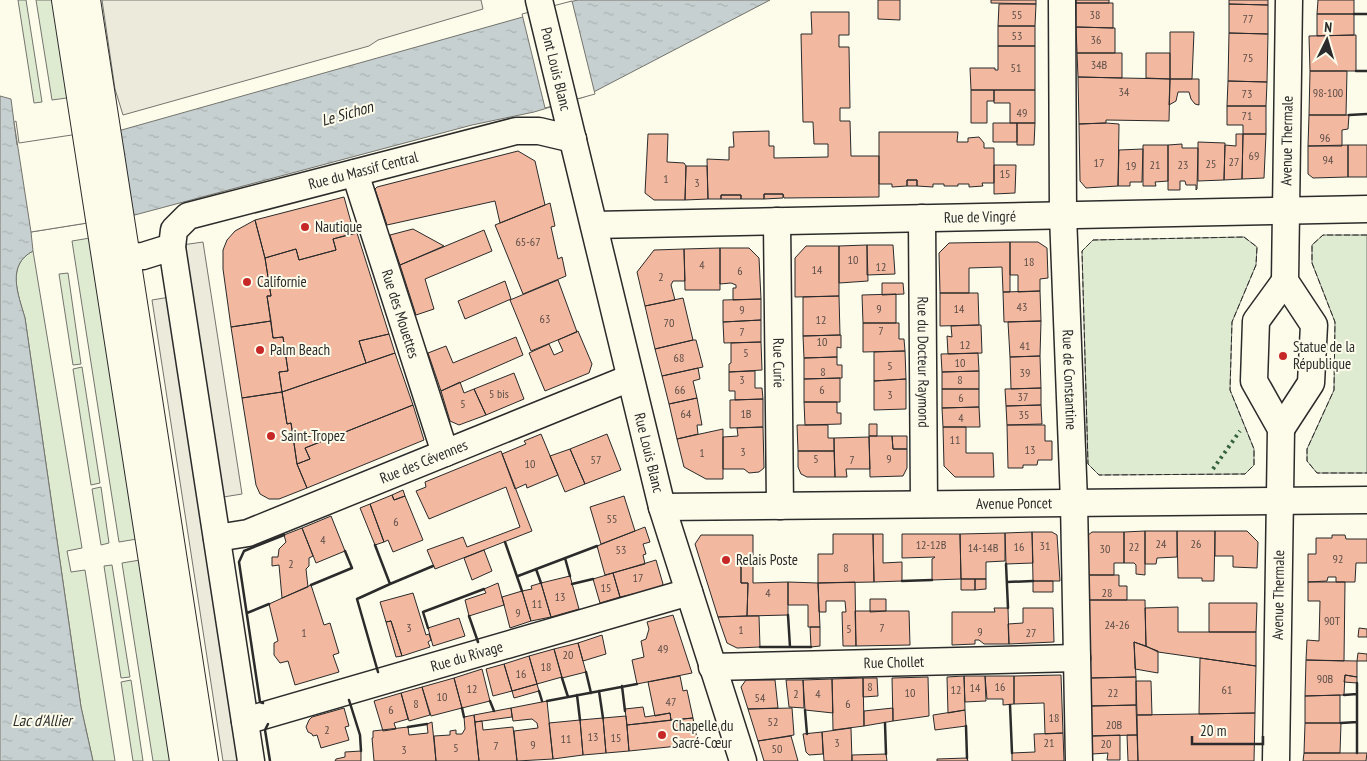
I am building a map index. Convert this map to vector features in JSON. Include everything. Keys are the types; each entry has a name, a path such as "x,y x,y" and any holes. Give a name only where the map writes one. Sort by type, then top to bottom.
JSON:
{"main road":[{"path":"66,0 92,101"},
{"path":"86,0 92,101 184,761"},
{"path":"111,227 126,256 204,761"}],"street":[{"name":"Pont Louis Blanc","path":"539,0 574,139"},
{"name":"Rue de Constantine","path":"1062,0 1063,216 1074,502 1079,761"},
{"name":"Avenue Thermale","path":"1285,281 1289,0"},
{"name":"Rue du Massif Central","path":"172,247 174,230 188,216 516,131 539,131 574,139"},
{"name":"Rue Louis Blanc","path":"574,139 662,508 743,761"},
{"name":"Rue des Mouettes","path":"355,173 445,453"},
{"name":"Rue de Vingré","path":"594,225 1367,209"},
{"name":"Rue du Docteur Raymond","path":"922,218 924,504"},
{"name":"Rue Curie","path":"777,221 780,506"},
{"path":"126,256 143,256 172,247 251,761"},
{"path":"1285,281 1314,324 1312,383 1281,429 1254,381 1256,321 1285,281"},
{"name":"Rue des Cévennes","path":"217,538 248,533 630,378"},
{"name":"Avenue Thermale","path":"1276,761 1281,429"},
{"name":"Avenue Poncet","path":"662,508 1367,500"},
{"name":"Rue du Rivage","path":"245,721 689,592"},
{"name":"Rue Chollet","path":"712,667 1077,658"}],"green space":[{"path":"18,0 26,0 42,102 34,103"},
{"path":"36,0 59,0 74,97 52,100"},
{"path":"1323,235 1367,235 1367,473 1317,473 1307,461 1307,449 1334,390 1335,322 1312,263 1312,245"},
{"path":"96,237 143,538 119,542 72,241"},
{"path":"1244,237 1257,247 1256,265 1232,322 1230,390 1254,449 1254,465 1245,474 1099,475 1088,464 1082,251 1093,240"},
{"path":"33,251 82,548 67,551 71,572 85,570 115,761 93,761 81,707 25,318 16,281 19,264"},
{"path":"68,273 81,364 73,365 59,274"},
{"path":"82,367 100,483 91,485 73,369"},
{"path":"101,487 109,543 101,545 92,489"},
{"path":"146,559 178,761 153,761 122,563"},
{"path":"112,565 130,677 121,678 104,566"},
{"path":"131,680 143,761 133,761 121,682"}],"shaded area":[{"path":"102,0 481,0 483,9 378,40 369,46 123,115 115,89"},
{"path":"203,242 242,494 211,499 251,761 223,761 152,300 170,297 182,245"}],"water":[{"path":"578,0 770,0 584,97 534,112 472,125 131,216 31,232 33,251 19,264 16,281 17,290 25,318 81,707 93,761 0,761 0,96 11,99 17,145 118,131"}],"pier":[{"path":"572,1 595,94 545,108 522,14"},
{"path":"16,121 19,143 118,128 131,216 31,232 14,122"}],"building":[{"path":"878,0 900,0 900,20 878,19"},
{"path":"991,0 1036,0 1036,4 991,3"},
{"path":"1076,0 1109,0 1109,3 1076,3"},
{"path":"1229,0 1268,0 1268,5 1229,4"},
{"path":"1318,0 1354,0 1354,14 1317,14"},
{"path":"1076,3 1113,3 1113,28 1076,27"},
{"path":"999,4 1036,4 1035,26 998,26"},
{"path":"1229,4 1268,5 1268,34 1229,33"},
{"path":"811,12 849,12 849,35 839,35 839,47 849,47 850,108 840,108 840,121 850,121 851,156 879,156 879,197 784,198 783,194 764,194 764,199 741,199 741,195 721,195 721,199 708,199 707,159 729,160 729,147 734,147 733,132 769,131 769,146 774,146 774,158 828,157 828,144 814,144 813,122 803,122 801,34 812,34"},
{"path":"1317,14 1354,14 1354,35 1317,36"},
{"path":"998,26 1035,26 1035,46 998,46"},
{"path":"1076,27 1115,28 1115,53 1077,53"},
{"path":"1170,32 1194,32 1192,79 1170,79"},
{"path":"1229,33 1268,34 1267,82 1228,81"},
{"path":"1356,35 1356,71 1310,71 1309,36"},
{"path":"998,46 1035,46 1035,90 971,90 970,68 995,68 995,70 998,70"},
{"path":"1077,53 1122,53 1122,78 1078,77"},
{"path":"1146,53 1170,53 1170,79 1146,78"},
{"path":"1310,71 1347,71 1346,115 1309,115"},
{"path":"1078,77 1170,79 1169,121 1106,120 1106,123 1079,124"},
{"path":"1170,79 1199,79 1199,105 1195,104 1191,99 1189,92 1178,92 1176,101 1169,105"},
{"path":"1228,81 1267,82 1266,106 1227,106"},
{"path":"971,90 994,90 994,101 987,101 987,123 971,123"},
{"path":"994,90 1035,90 1035,123 1010,123 1010,103 994,103"},
{"path":"1227,106 1266,106 1266,134 1243,134 1243,125 1227,125"},
{"path":"1309,115 1349,115 1348,129 1342,130 1342,146 1308,146"},
{"path":"993,123 1017,123 1017,142 993,142"},
{"path":"1017,123 1035,123 1034,145 1017,145"},
{"path":"1079,124 1119,124 1118,186 1086,188 1080,181"},
{"path":"879,132 958,132 957,142 968,142 968,138 979,137 984,143 984,148 994,148 994,183 982,183 983,186 969,187 969,184 944,186 944,184 933,184 933,187 917,186 917,180 907,180 907,186 892,187 892,184 879,184"},
{"path":"648,134 668,134 667,162 684,163 686,166 685,200 654,200 645,193"},
{"path":"1236,134 1243,134 1242,179 1224,180 1225,145 1236,146"},
{"path":"1243,134 1266,134 1264,178 1242,179"},
{"path":"1198,142 1225,143 1224,180 1198,181"},
{"path":"1182,144 1182,148 1198,148 1197,189 1196,185 1186,185 1185,181 1180,181 1180,190 1168,190 1168,145"},
{"path":"1143,145 1168,145 1168,181 1155,182 1156,186 1143,186"},
{"path":"1348,145 1348,177 1313,178 1308,174 1308,146"},
{"path":"1348,145 1367,145 1367,177 1348,177"},
{"path":"1143,149 1142,182 1130,182 1130,186 1118,186 1119,150"},
{"path":"518,151 535,161 545,205 500,223 495,201 387,225 375,189 377,187"},
{"path":"994,165 1016,165 1015,193 994,194"},
{"path":"686,166 707,166 708,199 685,200"},
{"path":"907,180 917,180 917,186 907,186"},
{"path":"764,194 783,194 783,198 764,199"},
{"path":"721,195 741,195 741,199 721,199"},
{"name":"Nautique","path":"344,197 354,233 333,239 336,250 299,260 296,249 265,258 255,220"},
{"path":"550,203 555,226 551,227 558,259 562,257 566,276 523,294 495,225"},
{"name":"Californie","path":"255,220 265,258 271,296 267,296 271,321 231,327 223,269 223,250 227,240 235,231"},
{"path":"413,229 444,246 400,265 390,235"},
{"path":"484,230 492,251 425,279 434,309 416,315 400,265"},
{"path":"357,233 389,334 359,341 366,363 282,392 279,372 288,371 283,337 273,338 267,296 271,296 265,258 296,249 299,260 336,250 333,239"},
{"path":"1010,242 1038,242 1047,248 1048,278 1040,279 1040,291 1018,292 1018,275 1010,275"},
{"path":"1010,242 1010,292 1003,292 1002,267 969,268 969,293 940,293 939,253 949,243"},
{"path":"867,245 868,281 839,283 839,246"},
{"path":"867,245 893,245 895,274 867,275"},
{"path":"806,246 839,246 839,296 795,297 795,258"},
{"path":"720,248 749,248 759,258 761,299 733,300 733,288 736,288 736,285 731,283 720,284"},
{"path":"720,248 720,290 685,290 684,249"},
{"path":"684,249 685,281 673,281 671,285 675,300 645,306 637,272 654,250"},
{"path":"558,280 577,332 531,351 510,300"},
{"path":"505,281 511,299 465,319 458,301"},
{"path":"882,283 903,283 904,294 882,295"},
{"path":"1040,291 1041,321 1004,322 1003,292"},
{"path":"940,293 978,293 979,325 940,326"},
{"path":"896,294 896,323 863,323 862,295"},
{"path":"839,296 840,335 803,336 803,297"},
{"path":"683,298 693,340 655,349 645,306"},
{"path":"761,299 761,320 723,322 723,300"},
{"path":"761,320 761,342 724,343 723,322"},
{"name":"Palm Beach","path":"271,321 273,338 283,337 288,371 279,372 282,392 242,398 231,327"},
{"path":"1041,321 1040,356 1010,357 1008,322"},
{"path":"863,323 899,323 899,339 904,339 905,351 863,352"},
{"path":"981,325 982,353 948,354 947,336 952,337 951,326"},
{"path":"578,331 592,364 589,373 545,391 529,353 549,344 554,355 563,351 558,340"},
{"path":"389,334 395,353 366,363 359,341"},
{"path":"841,335 841,348 837,347 837,357 804,358 803,336"},
{"path":"516,337 523,355 441,391 428,353 446,346 453,363"},
{"path":"696,340 703,367 662,376 655,349"},
{"path":"761,342 762,370 729,372 731,343"},
{"path":"905,351 906,379 874,381 874,352"},
{"path":"395,353 413,405 305,448 310,459 297,464 291,423 287,424 282,392"},
{"path":"978,353 979,371 942,372 941,354"},
{"path":"1040,356 1041,388 1011,389 1010,357"},
{"path":"837,357 837,365 842,365 842,378 804,379 804,358"},
{"path":"698,368 700,379 693,381 697,398 669,404 662,376"},
{"path":"755,371 755,388 762,388 763,399 735,400 735,391 729,391 729,372"},
{"path":"979,371 979,389 942,389 942,372"},
{"path":"514,373 524,399 486,415 474,389"},
{"path":"840,378 840,402 804,402 804,379"},
{"path":"906,379 906,409 874,410 874,381"},
{"path":"460,382 464,393 474,389 486,415 459,425 450,421 441,391"},
{"path":"1041,388 1041,405 1006,406 1005,389"},
{"path":"942,389 979,389 979,407 942,408"},
{"name":"Saint-Tropez","path":"282,392 287,424 291,423 297,464 307,488 279,499 269,499 260,494 256,485 242,398"},
{"path":"697,398 702,425 697,425 698,434 677,439 669,404"},
{"path":"763,399 763,427 730,428 730,400"},
{"path":"804,402 837,402 837,413 841,413 841,424 805,425"},
{"path":"413,405 424,440 307,488 297,464 310,459 305,448"},
{"path":"1041,405 1042,424 1007,425 1006,406"},
{"path":"979,407 980,427 943,427 942,408"},
{"path":"869,424 877,424 877,436 869,436"},
{"path":"797,425 828,425 828,438 834,438 834,451 798,451"},
{"path":"1007,425 1045,425 1045,441 1052,441 1052,460 1038,460 1037,465 1023,465 1023,468 1008,468"},
{"path":"763,427 764,468 759,472 749,473 744,469 723,469 723,437 738,436 737,428"},
{"path":"943,427 966,427 966,453 993,453 994,477 955,477 944,466"},
{"path":"723,429 723,479 706,479 684,467 677,439"},
{"path":"541,434 558,475 527,488 526,484 515,489 502,454 526,444 524,441"},
{"path":"607,434 621,470 585,484 570,449"},
{"path":"869,436 892,436 893,449 907,449 907,468 903,476 870,477"},
{"path":"892,436 907,436 907,449 893,449"},
{"path":"869,437 870,469 846,469 847,477 835,477 834,438"},
{"path":"570,449 585,484 565,492 550,456"},
{"path":"501,451 532,531 435,569 427,550 463,537 467,547 520,527 506,487 429,519 416,491 426,487 425,482"},
{"path":"798,451 834,451 835,477 807,477 801,474 798,467"},
{"path":"403,490 405,496 394,500 392,495"},
{"path":"392,495 394,500 405,496 423,540 393,552 388,540 384,542 370,504"},
{"path":"624,496 635,531 601,544 590,507"},
{"path":"370,504 384,542 375,545 360,508"},
{"path":"331,516 345,551 316,563 302,528"},
{"path":"645,527 650,542 643,544 646,554 643,555 645,564 605,575 597,546"},
{"path":"302,528 313,556 309,558 309,566 306,569 308,587 282,598 279,565 272,566 272,557 278,557 279,549 286,542 284,535"},
{"path":"1145,531 1177,531 1177,557 1157,558 1156,564 1145,564"},
{"path":"1145,531 1145,575 1136,574 1136,565 1134,563 1124,563 1124,532"},
{"path":"1177,531 1215,531 1214,581 1202,581 1202,578 1178,578"},
{"path":"1215,531 1247,531 1258,542 1257,568 1233,567 1233,556 1215,556"},
{"path":"1032,532 1033,563 1006,564 1005,533"},
{"path":"1032,532 1052,532 1057,535 1060,581 1033,581"},
{"path":"1092,532 1124,532 1124,563 1114,563 1114,575 1088,575 1087,536"},
{"path":"1005,533 1005,561 986,562 986,579 961,579 960,534"},
{"path":"833,534 873,534 874,582 818,583 818,554 833,554"},
{"path":"873,534 883,534 883,563 902,562 902,581 874,582"},
{"path":"902,534 960,534 961,579 932,580 932,559 935,557 902,558"},
{"path":"701,535 753,535 753,557 741,557 741,583 748,583 747,616 718,617 695,544"},
{"path":"1332,535 1345,535 1346,539 1367,539 1367,563 1356,563 1355,582 1336,582 1336,577 1328,577 1327,581 1308,582 1308,554 1316,554 1316,538 1332,538"},
{"path":"484,550 492,571 472,580 464,558"},
{"path":"741,557 753,557 753,583 788,582 788,615 747,616 748,583 741,583"},
{"path":"656,560 662,586 644,591 645,594 633,597 633,594 620,597 613,573"},
{"path":"613,573 620,597 600,603 593,579"},
{"path":"1088,575 1119,575 1119,586 1127,586 1127,600 1088,600"},
{"path":"570,576 579,609 551,617 541,583"},
{"path":"961,579 975,579 975,590 961,590"},
{"path":"975,579 986,579 986,589 975,590"},
{"path":"1033,581 1053,581 1053,592 1033,592"},
{"path":"788,582 818,583 820,627 808,627 808,605 788,605"},
{"path":"855,582 856,646 843,646 842,612 846,612 845,601 826,601 826,612 819,612 818,583"},
{"path":"1308,582 1345,582 1344,661 1306,660 1307,640 1319,641 1320,601 1308,601"},
{"path":"498,583 504,605 469,616 465,600 486,593 484,589"},
{"path":"541,583 551,617 531,621 522,591 532,589 531,586"},
{"path":"311,585 324,625 330,623 339,653 333,655 339,672 295,685 288,661 280,663 274,655 274,643 278,641 269,604"},
{"path":"522,591 531,621 510,628 502,597"},
{"path":"413,593 426,635 429,634 431,640 428,642 430,647 402,656 391,621 386,622 380,602"},
{"path":"870,599 886,599 886,611 870,612"},
{"path":"1088,600 1145,600 1146,646 1134,642 1136,677 1090,678"},
{"path":"1209,603 1257,603 1256,632 1209,632"},
{"path":"1178,607 1178,632 1256,632 1256,666 1158,652 1146,646 1145,608"},
{"path":"994,608 1008,608 1009,644 984,644 979,640 975,640 975,644 952,645 952,612 995,612"},
{"path":"1023,608 1053,608 1054,642 1009,644 1008,624 1023,623"},
{"path":"855,611 909,611 910,645 856,646"},
{"path":"673,615 692,673 637,684 632,660 644,657 641,641 646,639 649,629 647,622"},
{"path":"759,616 760,647 737,648 727,643 718,617"},
{"path":"459,618 465,636 433,646 428,628"},
{"path":"391,621 402,656 396,657 386,622"},
{"path":"810,627 820,627 820,646 811,647"},
{"path":"1359,628 1367,629 1367,637 1358,637"},
{"path":"602,635 606,654 583,661 578,643"},
{"path":"1134,642 1158,651 1158,673 1135,669"},
{"path":"578,643 586,672 562,678 554,649"},
{"path":"554,649 562,677 537,684 529,656"},
{"path":"1358,653 1367,654 1367,661 1357,661"},
{"path":"529,656 537,684 512,691 504,664"},
{"path":"1200,658 1256,666 1255,713 1199,714"},
{"path":"1306,660 1357,661 1357,677 1345,675 1344,695 1305,696"},
{"path":"504,664 512,691 493,696 486,669"},
{"path":"482,669 490,701 462,708 454,678"},
{"path":"1061,675 1063,733 1045,734 1044,703 1014,704 1014,676"},
{"path":"1345,675 1357,677 1357,683 1344,682"},
{"path":"680,676 683,691 687,690 693,718 671,720 670,713 655,716 648,682"},
{"path":"964,676 965,710 948,713 947,677"},
{"path":"964,676 985,676 986,701 965,702"},
{"path":"985,676 1014,676 1014,704 1003,705 1003,699 987,699"},
{"path":"928,677 929,716 893,721 892,678"},
{"path":"1136,677 1136,705 1091,706 1090,678"},
{"path":"454,678 462,708 431,716 422,687"},
{"path":"863,678 864,726 833,730 832,679"},
{"path":"863,678 877,678 878,696 863,697"},
{"path":"832,679 833,713 805,710 803,680"},
{"path":"746,680 775,680 778,708 748,709 741,687"},
{"path":"786,680 803,680 804,708 789,707"},
{"path":"1136,681 1151,681 1152,715 1137,715"},
{"path":"537,684 539,691 514,698 512,691"},
{"path":"422,687 430,715 409,721 401,693"},
{"path":"401,693 408,719 394,723 396,729 383,731 374,701"},
{"path":"1340,695 1340,723 1305,723 1305,696"},
{"path":"547,701 553,759 517,761 514,731 538,728 537,723 532,719 513,721 511,708"},
{"path":"1136,705 1137,735 1092,736 1091,706"},
{"path":"643,707 645,717 670,713 671,720 627,725 625,709"},
{"path":"344,708 349,726 345,727 349,740 321,748 317,735 313,736 308,732 306,727 309,720 312,717"},
{"path":"511,708 512,717 475,722 474,715"},
{"path":"792,708 794,735 758,741 748,709"},
{"path":"893,708 893,721 864,726 864,711"},
{"path":"965,710 966,726 935,730 933,715"},
{"path":"1255,713 1254,761 1138,761 1137,715"},
{"path":"474,715 479,761 436,761 434,736 450,735 450,731 456,730 456,734 462,734 465,729 464,717"},
{"path":"626,716 629,751 606,753 603,718"},
{"path":"603,718 606,753 583,755 580,720"},
{"name":"Chapelle du Sacré-Cœur","path":"693,718 698,744 629,751 627,725"},
{"path":"580,720 583,755 553,759 549,723"},
{"path":"482,721 483,730 513,727 517,761 479,761 475,722"},
{"path":"432,722 436,761 374,761 373,731 408,727 409,735 428,733 427,724"},
{"path":"1305,723 1341,723 1340,753 1304,753"},
{"path":"851,728 852,761 824,761 822,732"},
{"path":"822,732 823,754 809,755 806,752 803,734"},
{"path":"1063,733 1064,761 1012,761 1012,753 1035,752 1034,734"},
{"path":"1120,735 1120,760 1107,760 1108,753 1092,754 1092,736"},
{"path":"1127,735 1137,735 1138,761 1128,761"},
{"path":"791,736 798,761 764,761 758,741"},
{"path":"361,751 361,761 335,761 345,757 345,752"},
{"path":"1304,753 1367,753 1366,761 1303,761"},
{"path":"886,754 887,761 852,761 852,755"},
{"path":"967,758 968,761 937,761 937,759"}],"hedge":[{"path":"1213,469 1240,431"}],"fence":[{"path":"1367,235 1323,235 1312,245 1312,263 1335,322 1334,390 1307,449 1307,461 1317,473 1367,473"},
{"path":"1244,237 1257,247 1256,265 1232,322 1230,390 1254,449 1254,465 1245,474 1099,475 1088,464 1082,251 1093,240 1244,237"}],"wall":[{"path":"1354,14 1367,14"},
{"path":"1356,71 1367,71"},
{"path":"1349,115 1367,114"},
{"path":"263,703 260,702 239,562 244,551 284,535"},
{"path":"505,542 522,591"},
{"path":"375,545 390,584 357,599 378,672"},
{"path":"518,576 597,546"},
{"path":"311,585 352,568 345,551"},
{"path":"565,558 570,576"},
{"path":"1006,564 1008,608"},
{"path":"390,584 433,566"},
{"path":"536,569 541,583"},
{"path":"572,584 593,579"},
{"path":"902,581 932,580"},
{"path":"1007,582 1033,581"},
{"path":"428,628 423,612 484,589"},
{"path":"247,613 269,604"},
{"path":"788,615 790,647"},
{"path":"469,616 478,642"},
{"path":"760,647 811,647"},
{"path":"586,672 591,693"},
{"path":"562,678 568,697"},
{"path":"1357,683 1357,753"},
{"path":"547,701 637,684"},
{"path":"622,686 625,711"},
{"path":"539,691 542,701"},
{"path":"599,691 603,718"},
{"path":"1344,695 1357,694"},
{"path":"577,695 580,720"},
{"path":"349,700 360,735 361,751"},
{"path":"490,701 494,711"},
{"path":"1010,705 1012,753"},
{"path":"462,708 464,717"},
{"path":"805,710 807,734"},
{"path":"1341,723 1357,722"},
{"path":"885,723 886,754"},
{"path":"268,724 265,730 270,761"},
{"path":"408,727 427,724"},
{"path":"966,726 967,758"}],"place":[{"name":"Nautique","path":"305,227"},
{"name":"Californie","path":"247,282"},
{"name":"Palm Beach","path":"260,350"},
{"name":"Statue de la République","path":"1283,356"},
{"name":"Saint-Tropez","path":"271,436"},
{"name":"Relais Poste","path":"726,560"},
{"name":"Chapelle du Sacré-Cœur","path":"662,735"}],"water label":[{"name":"Le Sichon","path":"347,113"},
{"name":"Lac d'Allier","path":"42,720"}]}
